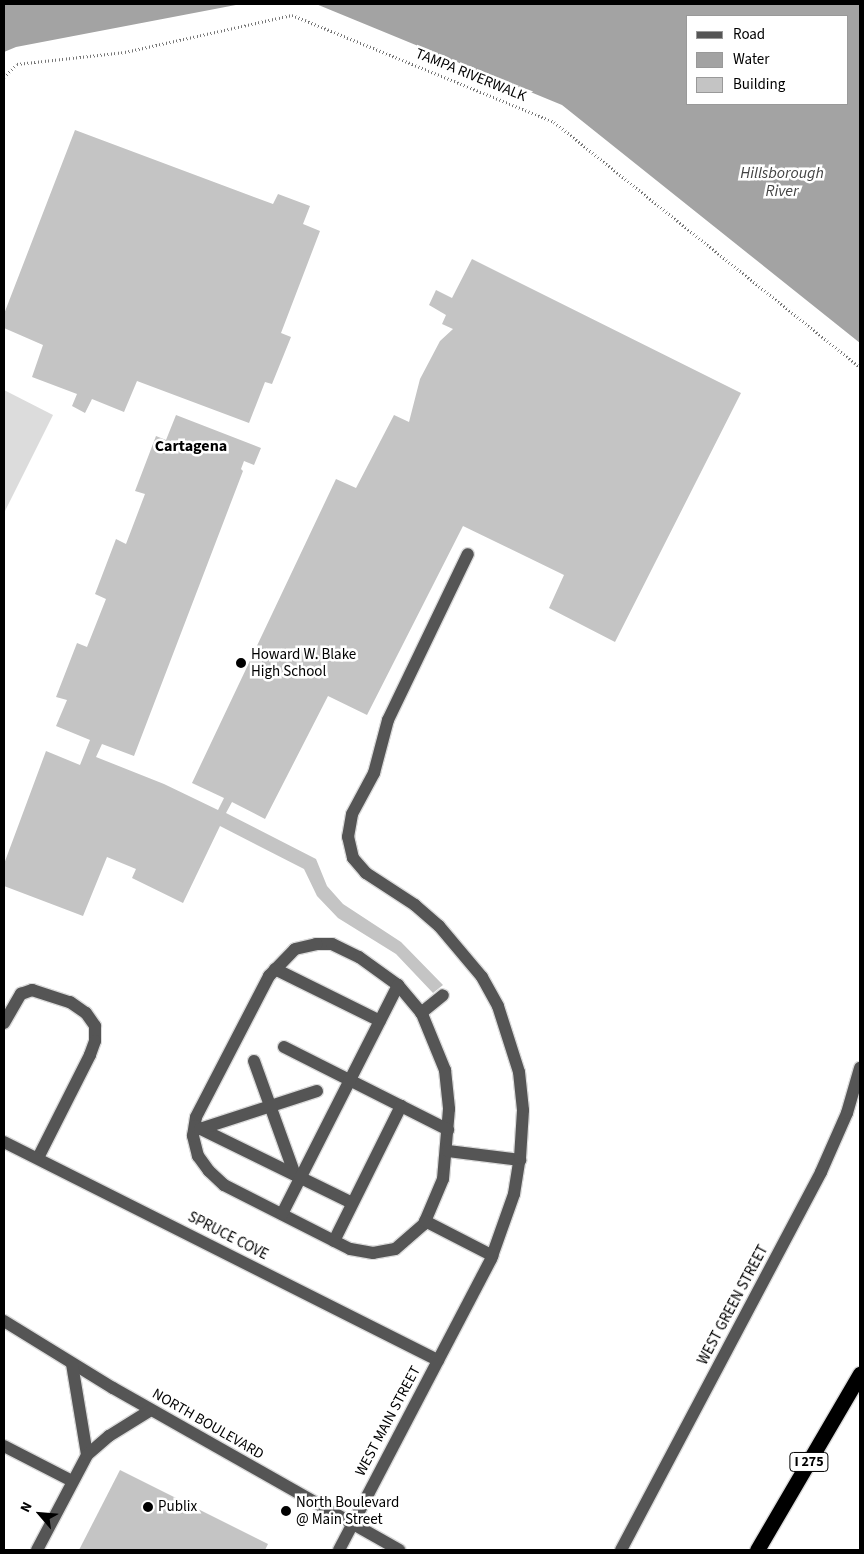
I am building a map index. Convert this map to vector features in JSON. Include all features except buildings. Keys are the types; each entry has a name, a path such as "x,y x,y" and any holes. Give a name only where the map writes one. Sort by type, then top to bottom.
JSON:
{"highway":[{"name":"I 275","path":"757,1550 860,1374"}],"street":[{"name":"WEST MAIN STREET","path":"338,1550 493,1256 514,1194 520,1160 523,1110 519,1072 498,1006 482,977 439,926 415,905 366,873 353,858 348,837 352,814 374,773 388,720 468,554"},
{"path":"198,1128 196,1116 275,969 295,950 332,944 359,957 398,985 421,1013 445,1070 448,1151 443,1179 425,1221 410,1239 395,1249 373,1253 350,1249 224,1185 209,1172 198,1156 193,1136 198,1128 317,1091"},
{"path":"275,969 380,1021"},
{"path":"282,1214 297,1176 350,1080 398,985"},
{"path":"4,1022 21,994 32,990 70,1002 86,1013 95,1026 95,1041 90,1055 38,1158"},
{"path":"421,1013 443,995"},
{"path":"284,1046 448,1130"},
{"path":"254,1061 297,1176"},
{"name":"WEST GREEN STREET","path":"621,1550 821,1172 847,1113 860,1068"},
{"path":"334,1241 401,1106"},
{"path":"198,1128 352,1203"},
{"name":"SPRUCE COVE","path":"4,1142 438,1360"},
{"path":"448,1151 520,1160"},
{"path":"425,1221 493,1256"},
{"name":"NORTH BOULEVARD","path":"4,1321 72,1364 399,1550"},
{"path":"72,1364 87,1455"},
{"path":"37,1550 72,1480 87,1455 109,1436 152,1410"},
{"path":"4,1446 72,1480"}],"path":[{"name":"TAMPA RIVERWALK","path":"4,77 17,64 125,52 292,15 554,122 860,367"}],"shaded area":[{"path":"4,390 53,415 4,513"}],"water":[{"path":"4,4 241,4 16,47 4,52"},
{"name":"Hillsborough River","path":"316,4 860,4 860,343 562,105"}],"place":[{"name":"Howard W. Blake High School","path":"241,663"},
{"name":"Publix","path":"148,1507"},
{"name":"North Boulevard @ Main Street","path":"286,1511"}],"district":[{"name":"Cartagena","path":"191,446"}]}
